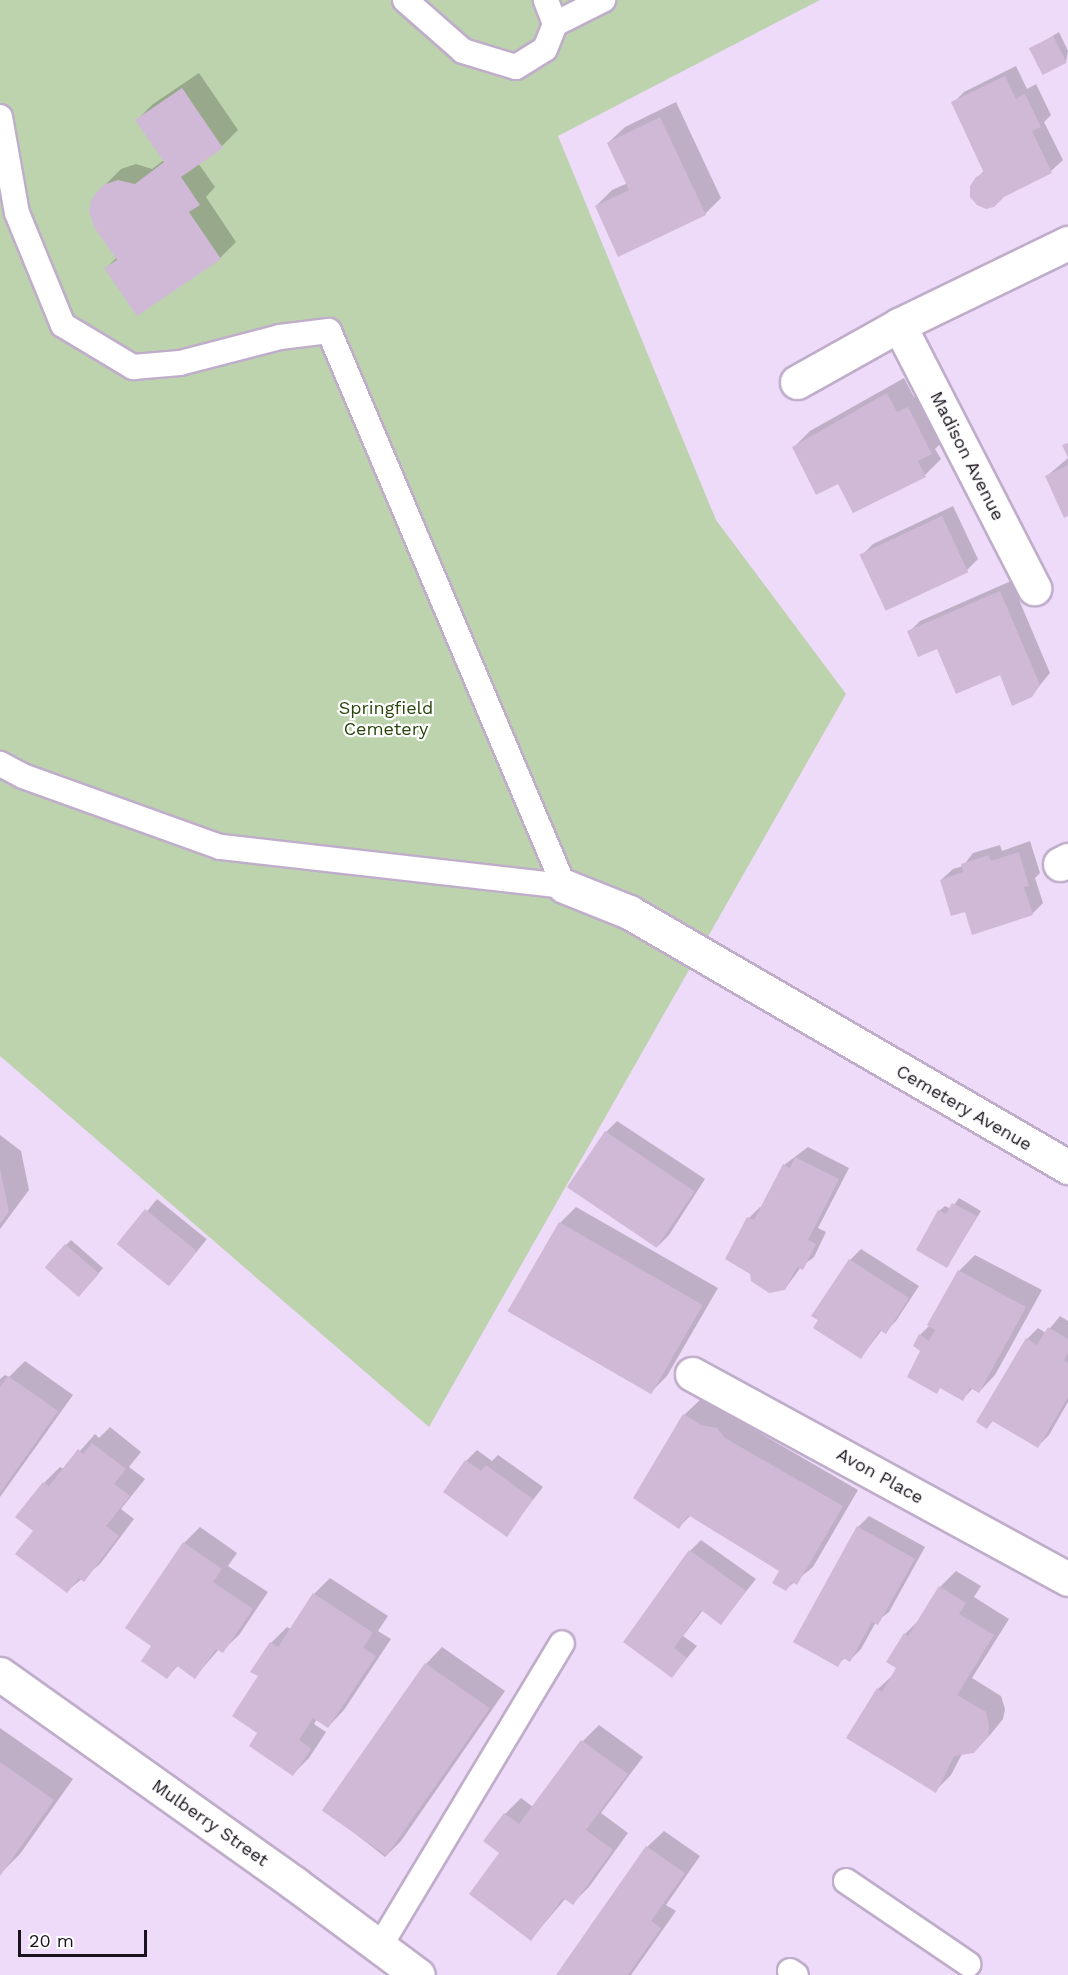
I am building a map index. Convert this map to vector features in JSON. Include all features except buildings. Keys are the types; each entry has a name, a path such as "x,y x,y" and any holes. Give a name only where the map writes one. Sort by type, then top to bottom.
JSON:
{"street":[{"path":"797,382 899,325 1068,243"},
{"name":"Madison Avenue","path":"899,325 1034,588"},
{"name":"Cemetery Avenue","path":"564,886 629,912 1068,1167"},
{"name":"Avon Place","path":"692,1374 1068,1578"},
{"name":"Mulberry Street","path":"0,1674 418,1975"}],"lane":[{"path":"405,0 463,51 516,67 545,49 555,24 603,0"},
{"path":"546,0 555,24"},
{"path":"0,117 17,213 63,325 133,367 180,363 280,337 329,332 564,886 220,848 23,776 0,764"},
{"path":"380,1947 562,1643"},
{"path":"846,1881 971,1971"}],"green space":[{"name":"Springfield Cemetery","path":"0,0 820,0 558,136 716,520 846,694 429,1427 0,1056"}]}
